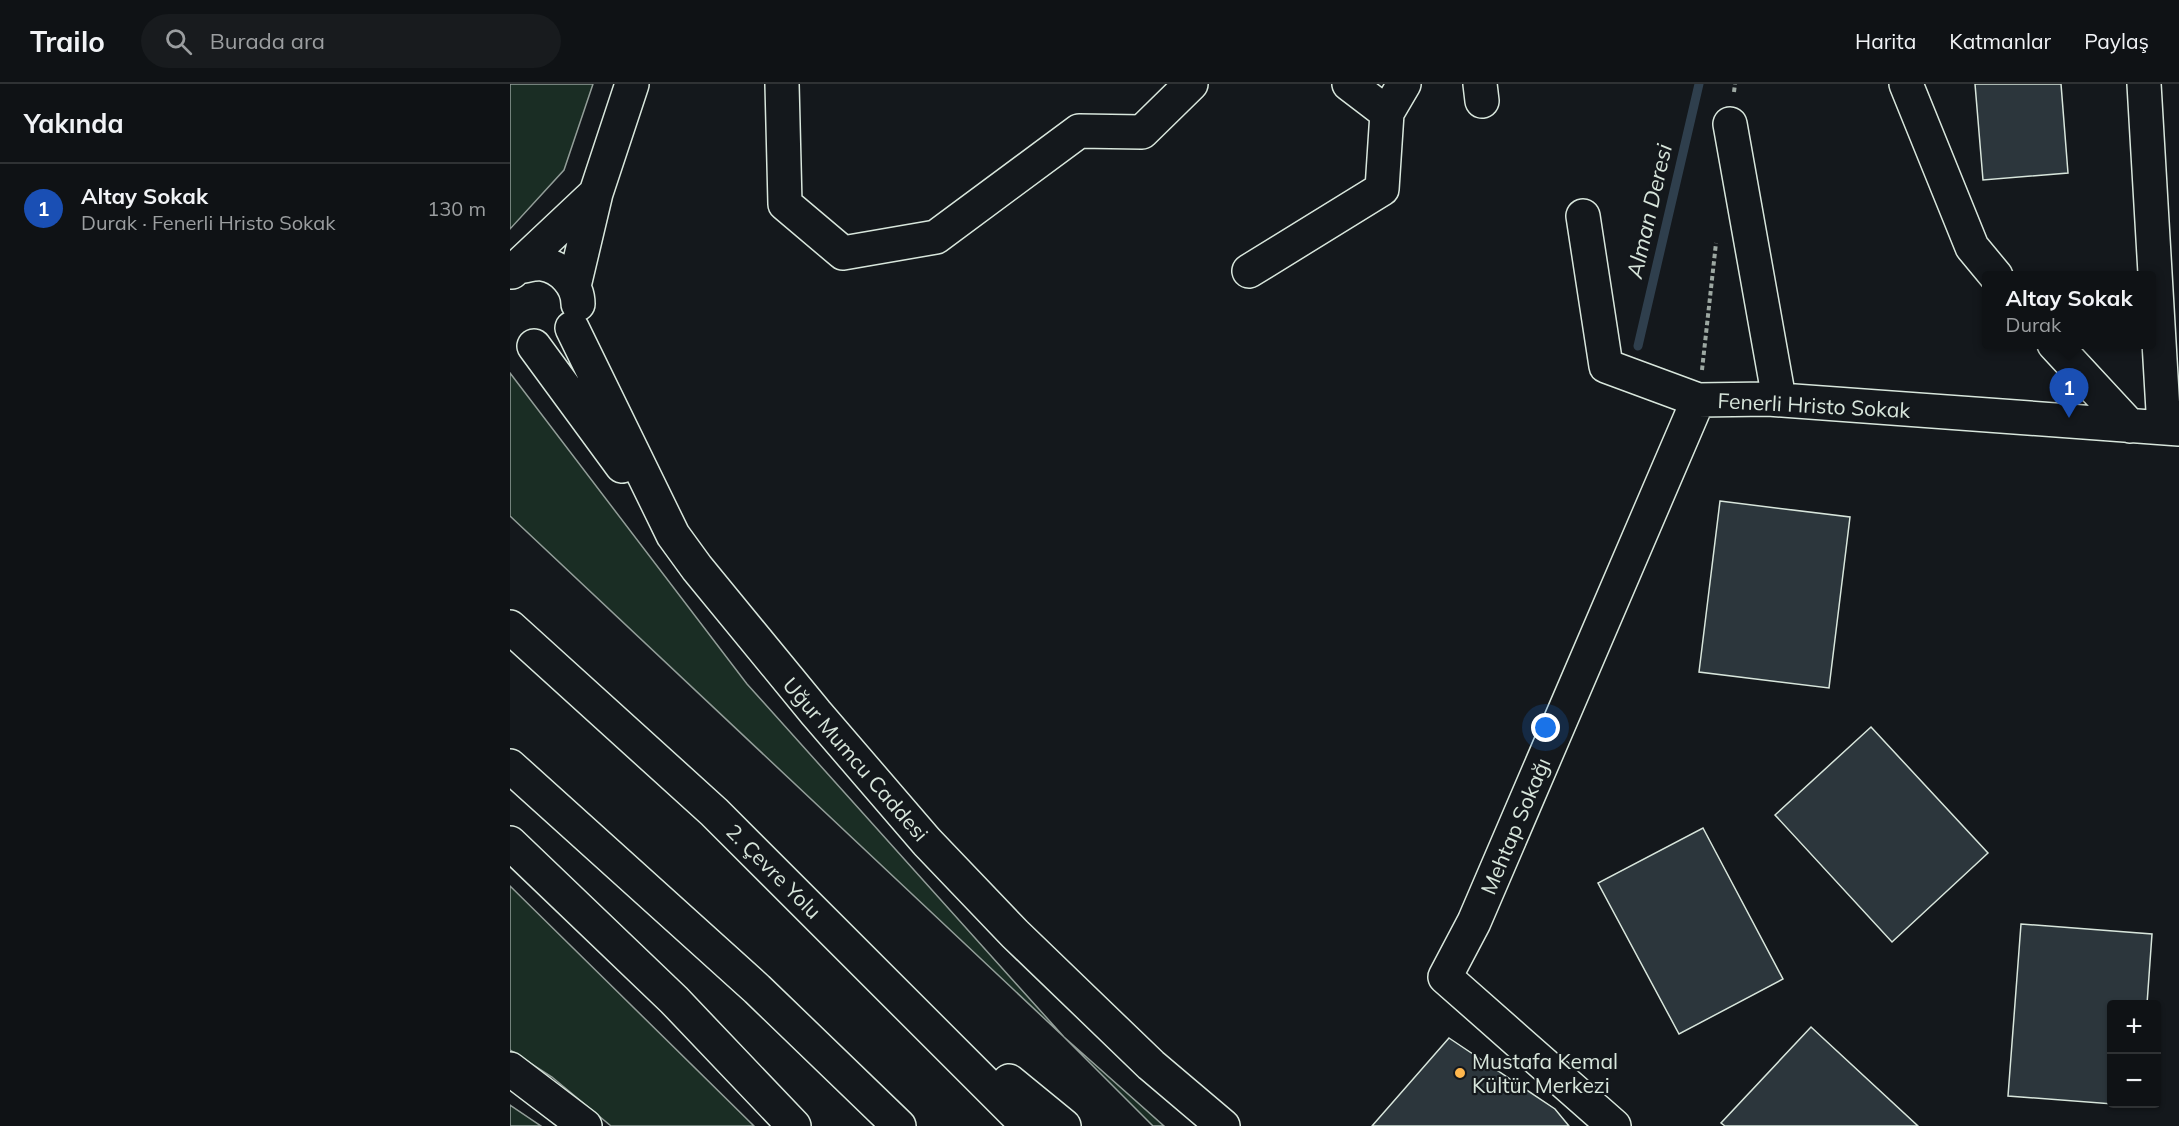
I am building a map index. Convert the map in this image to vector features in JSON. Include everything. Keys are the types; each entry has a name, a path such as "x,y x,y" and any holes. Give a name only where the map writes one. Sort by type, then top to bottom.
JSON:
{"main road":[{"path":"574,286 596,193 632,84"},
{"path":"783,84 785,204 843,253 936,237 1078,131 1142,132 1191,84"},
{"path":"1349,84 1387,113"},
{"path":"1249,271 1382,189 1387,113 1404,84"},
{"path":"1906,84 1972,247 1992,271"},
{"path":"2144,84 2172,429"},
{"path":"1730,124 1779,399"},
{"path":"514,271 596,193"},
{"name":"Fenerli Hristo Sokak","path":"1583,216 1606,366 1698,400 1779,399 2172,429"},
{"path":"514,271 541,264 554,268 566,275 574,286 578,300 577,314 572,328 562,338 550,344 518,342"},
{"name":"Uğur Mumcu Caddesi","path":"572,328 673,535 697,568 816,713 927,842 1023,942 1151,1065 1223,1126"},
{"path":"518,342 673,535"},
{"path":"2058,349 2130,426"},
{"name":"Mehtap Sokağı","path":"1614,1126 1445,977 1474,922 1698,400"},
{"name":"2. Çevre Yolu","path":"510,627 714,812 1028,1126"},
{"path":"510,766 757,989 899,1126"},
{"path":"510,843 674,1000 794,1126"},
{"path":"867,963 1064,1126"},
{"path":"510,1069 585,1126"}],"green space":[{"path":"510,84 593,84 564,170 510,229"},
{"path":"510,373 747,684 1064,1037 510,516"},
{"path":"510,886 754,1126 611,1126 552,1077 510,1050"},
{"path":"1064,1037 1164,1126 1153,1126"},
{"path":"510,1105 541,1126 510,1126"}],"building":[{"path":"1975,84 2061,84 2068,173 1983,180"},
{"path":"1720,501 1850,517 1829,688 1699,672"},
{"path":"1871,727 1988,853 1892,942 1775,815"},
{"path":"1703,828 1783,979 1679,1034 1598,883"},
{"path":"2021,924 2152,934 2147,1000 2107,1000 2107,1104 2008,1096"},
{"path":"1811,1027 1918,1126 1725,1126 1721,1123"},
{"name":"Mustafa Kemal Kültür Merkezi","path":"1449,1038 1555,1109 1569,1126 1372,1126"}],"waterway":[{"name":"Alman Deresi","path":"1638,346 1699,84"}],"place":[{"name":"Altay Sokak","path":"2069,418"},
{"name":"Mustafa Kemal Kültür Merkezi","path":"1460,1073"}]}
